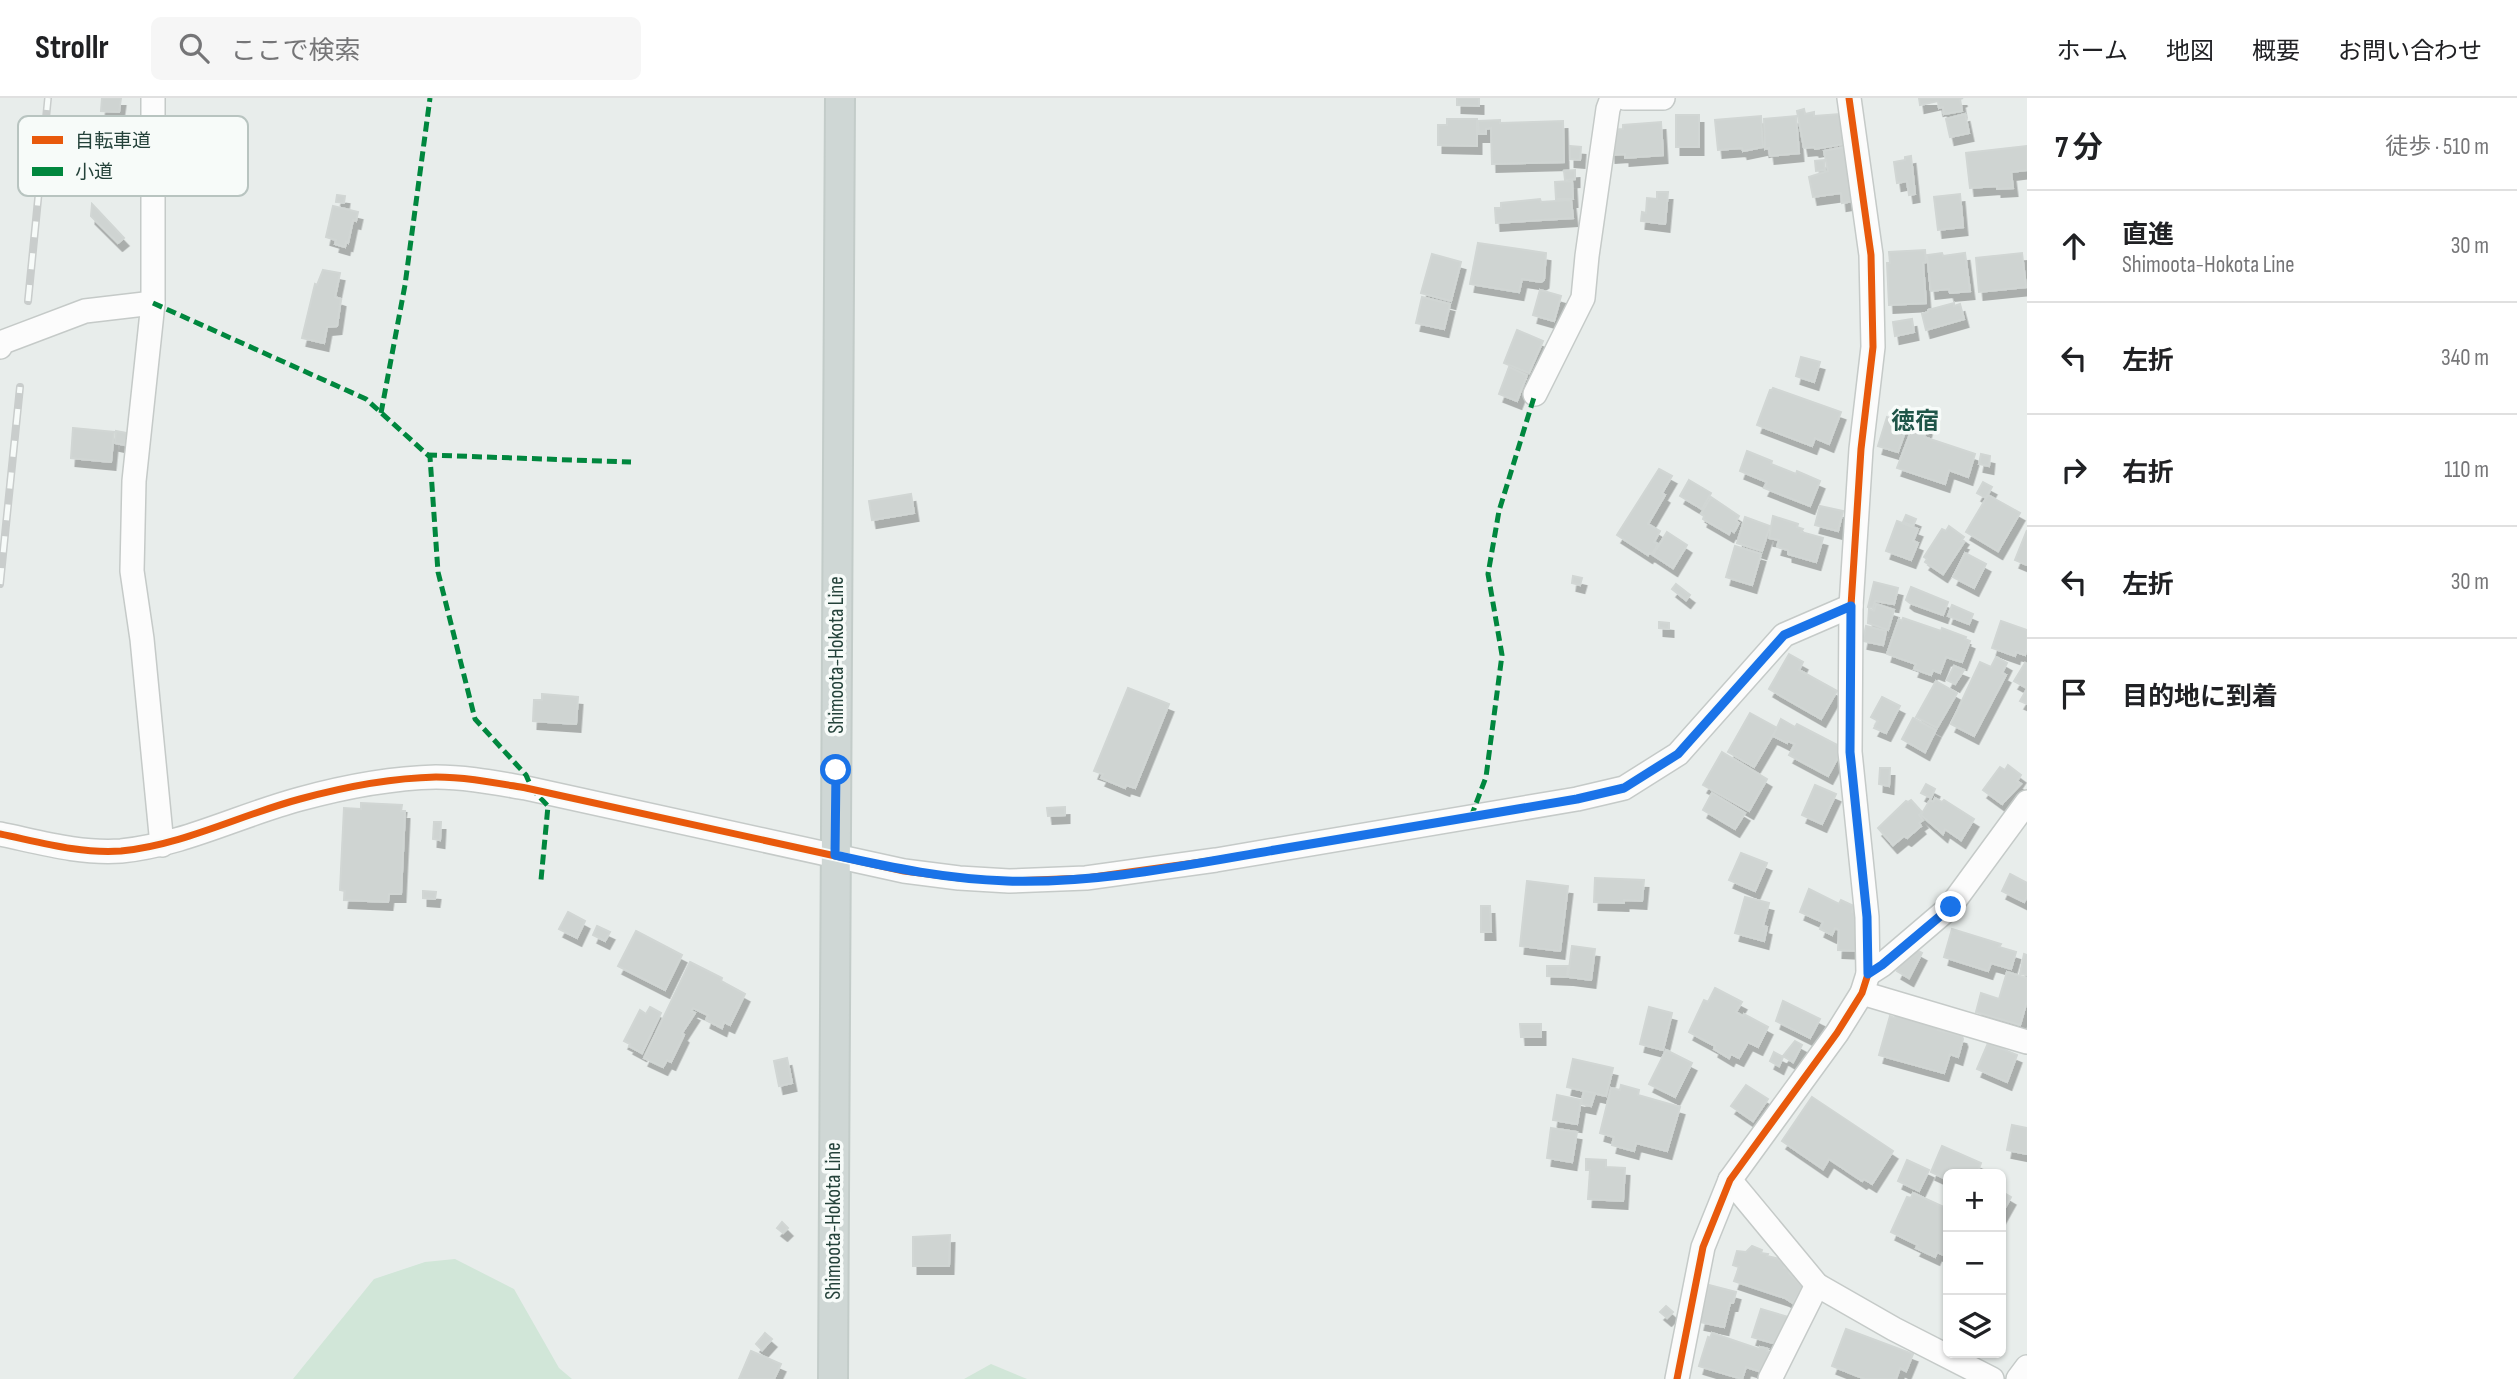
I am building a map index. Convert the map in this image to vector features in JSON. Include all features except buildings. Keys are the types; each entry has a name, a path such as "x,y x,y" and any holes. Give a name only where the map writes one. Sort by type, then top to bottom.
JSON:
{"main road":[{"name":"Shimoota-Hokota Line","path":"833,1379 840,98"}],"street":[{"path":"153,98 153,116"},
{"path":"1535,394 1583,298 1608,109 1612,98"},
{"path":"1625,98 1663,98"},
{"path":"1849,98 1871,255 1873,347 1861,449 1851,606 1850,752 1867,917 1865,984"},
{"path":"153,196 153,303 134,481 132,571 142,639 162,845"},
{"path":"1,343 85,311 153,303"},
{"path":"0,834 91,851 120,851 162,845 299,799 363,784 436,777 526,788 904,871 1009,881 1086,878 1229,858 1564,802 1624,788 1678,754 1784,635 1851,606"},
{"path":"1677,1379 1703,1247 1730,1180 1837,1033 1865,984 1882,965 1951,907 2027,802"},
{"path":"1865,984 2027,1042"},
{"path":"1730,1180 1816,1285 1992,1379"},
{"path":"1770,1379 1816,1285"},
{"path":"2018,1379 2027,1367"}],"green space":[{"path":"455,1259 514,1289 559,1368 572,1379 293,1379 374,1279 425,1262"},
{"path":"991,1364 1027,1379 964,1379"}],"railway":[{"path":"46,116 48,98"},
{"path":"28,301 38,196"},
{"path":"0,584 20,387"}],"marked path":[{"path":"381,413 405,285 430,98"},
{"path":"153,303 366,399 430,457 438,572 475,719 526,775 532,789 548,806 541,880"},
{"path":"1471,817 1486,777 1502,655 1488,574 1499,511 1535,394"},
{"path":"427,455 631,462"}],"cycle path":[{"path":"1677,1379 1703,1247 1730,1180 1837,1033 1862,993 1868,974 1867,917 1850,752 1851,606 1861,449 1873,347 1871,255 1849,98"},
{"path":"0,834 75,849 121,851 167,843 300,799 333,791 402,779 447,777 526,788 904,871 1009,881 1086,878 1216,860 1577,799 1624,788 1678,754 1784,635 1851,606"}],"district":[{"name":"徳宿","path":"1915,421"}],"route":[{"path":"836,770 835,855 904,871 1009,881 1086,878 1216,860 1577,799 1624,788 1678,754 1784,635 1851,606 1850,752 1867,917 1868,974 1951,907"}]}
